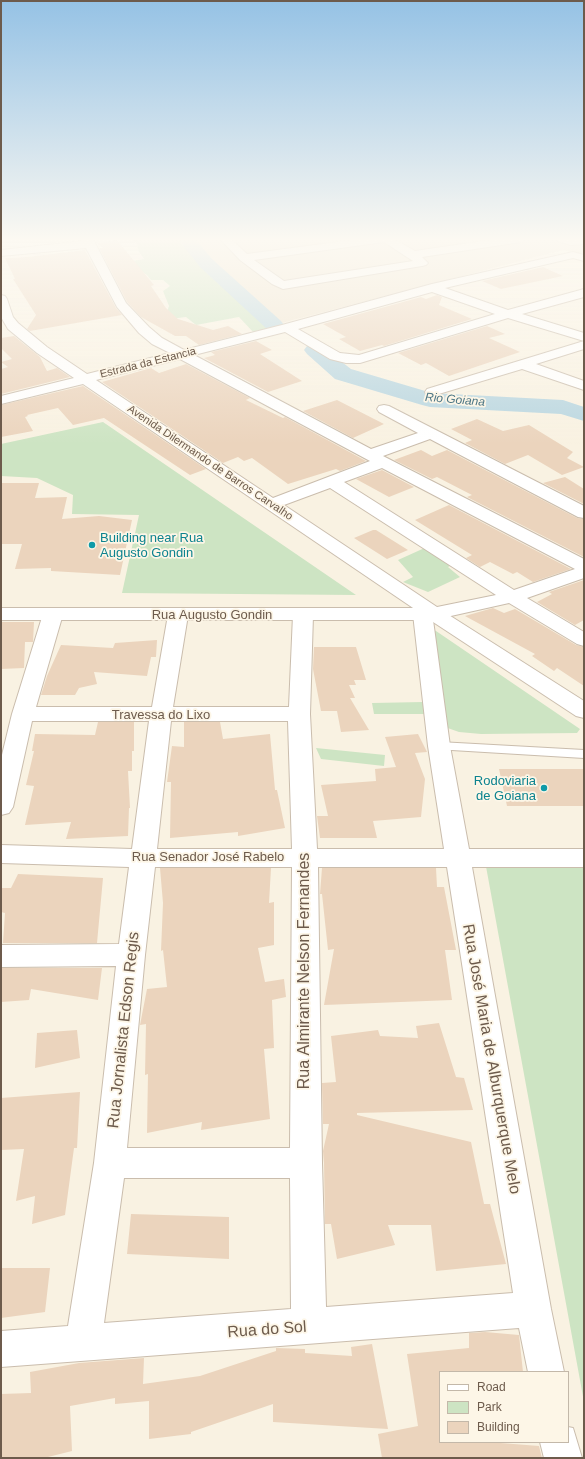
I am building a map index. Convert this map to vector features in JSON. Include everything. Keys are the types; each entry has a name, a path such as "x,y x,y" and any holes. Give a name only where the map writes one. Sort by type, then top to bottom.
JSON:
{"street":[{"path":"124,307 157,341 584,566"},
{"name":"Estrada da Estancia","path":"1,400 287,328 363,307"},
{"path":"488,307 584,337"},
{"path":"287,328 341,359 360,359 534,307"},
{"name":"Avenida Dilermando de Barros Carvalho","path":"3,311 13,326 28,340 84,379 272,504 429,614 584,711"},
{"path":"432,392 584,345"},
{"path":"522,364 584,386"},
{"path":"384,409 584,513"},
{"path":"272,504 332,482 377,458 431,433"},
{"path":"332,482 512,598 582,637"},
{"name":"Rua Augusto Gondin","path":"1,614 429,614 512,598 584,572"},
{"path":"1,807 23,714 53,614"},
{"name":"Rua José Maria de Alburquerque Melo","path":"429,614 439,746 533,1309 546,1371"},
{"name":"Rua Jornalista Edson Regis","path":"83,1344 110,1164 131,955 161,715 178,615"},
{"name":"Rua Almirante Nelson Fernandes","path":"303,615 299,714 305,857 306,1163 309,1327"},
{"name":"Travessa do Lixo","path":"23,714 299,714"},
{"name":"Rua Senador José Rabelo","path":"1,854 143,858 584,858"},
{"path":"1,956 131,955"},
{"path":"110,1164 306,1163"},
{"name":"Rua do Sol","path":"1,1349 533,1309"},
{"path":"559,1443 563,1458"}],"lane":[{"path":"439,746 584,754"}],"shaded area":[{"path":"254,307 343,307 274,325"}],"green space":[{"path":"169,307 245,307 269,328 253,332 239,317 196,325 186,317 170,319 166,315"},
{"path":"103,422 356,595 122,593 139,515 72,514 73,495 37,478 1,476 1,444"},
{"path":"429,546 456,563 448,567 460,577 428,592 403,582 413,577 398,560"},
{"path":"432,630 436,631 580,729 577,733 481,734 459,732 442,726"},
{"path":"423,702 426,714 374,714 372,703"},
{"path":"316,748 385,755 384,766 321,759"},
{"path":"485,861 584,866 584,1402"}],"building":[{"path":"31,307 116,307 122,315 30,331 27,329 36,315"},
{"path":"132,307 165,307 178,319 213,330 228,326 242,334 199,345 186,336 175,336 141,317"},
{"path":"384,307 444,307 472,319 384,346 382,345 360,351 339,339 346,337 323,324"},
{"path":"487,326 505,334 489,338 520,352 449,376 426,363 421,365 398,353"},
{"path":"14,336 40,357 47,371 57,368 70,377 1,394 1,369 8,367 1,362 12,359 1,348 1,338"},
{"path":"256,341 272,350 260,354 302,381 268,392 204,358 215,355 211,352"},
{"path":"186,364 250,398 246,400 283,418 285,417 366,461 340,471 336,469 288,484 252,458 244,461 238,457 223,463 102,382 151,368 159,373"},
{"path":"83,386 206,469 190,475 104,418 73,425 58,408 27,415 28,416 25,417 33,431 1,437 1,405"},
{"path":"337,400 384,424 353,438 303,411"},
{"path":"477,419 503,431 529,425 573,452 567,458 584,467 562,475 528,455 505,464 465,443 472,440 451,429"},
{"path":"421,450 432,456 447,450 577,518 584,519 584,557 467,497 472,495 437,477 432,479 394,460"},
{"path":"382,470 414,487 389,497 356,479"},
{"path":"565,477 584,489 584,504 543,483"},
{"path":"1,483 39,483 35,498 67,497 62,519 99,516 132,520 120,575 51,571 51,568 15,569 22,544 1,544"},
{"path":"449,505 571,569 533,582 517,572 513,574 490,562 480,567 466,558 472,555 415,520"},
{"path":"376,530 408,550 387,559 354,538"},
{"path":"584,580 584,620 575,625 537,602 552,594 549,592"},
{"path":"493,608 504,613 515,609 576,645 584,647 584,686 557,668 554,671 532,656 535,654 465,616"},
{"path":"1,622 34,622 33,642 25,642 24,668 1,669"},
{"path":"157,640 156,657 151,657 147,676 94,672 97,684 79,688 75,695 41,695 47,676 61,645 113,648 115,643"},
{"path":"314,647 356,647 366,680 354,680 356,685 349,685 355,698 350,698 369,730 341,732 337,711 321,711 313,669"},
{"path":"98,722 134,722 132,771 128,771 130,808 128,836 66,839 71,822 25,825 34,786 26,785 34,751 32,751 35,734 95,735"},
{"path":"184,722 220,722 223,739 270,734 275,790 277,790 285,828 238,836 238,832 170,838 171,782 167,782 172,746 184,747"},
{"path":"418,734 427,752 415,753 425,779 421,817 373,821 377,838 320,838 317,816 328,816 321,785 376,781 375,769 396,767 385,737"},
{"name":"Rodoviaria de Goiana","path":"499,769 584,769 584,806 507,806"},
{"path":"160,868 271,868 269,903 274,902 274,945 258,948 265,982 284,979 286,997 272,1000 274,1048 264,1049 270,1119 201,1130 202,1122 147,1133 148,1074 145,1075 146,1024 140,1025 147,989 167,987 163,950 161,951 163,903"},
{"path":"322,868 436,868 437,887 444,887 456,950 445,950 452,1000 324,1005 334,949 328,950 322,894 320,894"},
{"path":"18,874 103,878 97,943 3,943 5,913 1,912 1,888 11,888"},
{"path":"1,968 102,968 98,1000 31,989 29,1000 1,1002"},
{"path":"439,1023 456,1077 464,1078 473,1110 357,1113 357,1115 471,1142 484,1204 490,1204 506,1264 436,1271 431,1225 388,1225 395,1245 337,1259 331,1224 325,1224 323,1151 329,1124 323,1124 322,1083 336,1082 331,1036 378,1030 380,1036 418,1038 416,1026"},
{"path":"77,1030 80,1058 35,1068 37,1033"},
{"path":"80,1092 77,1148 74,1148 65,1215 32,1224 35,1196 16,1201 24,1149 1,1150 1,1098"},
{"path":"131,1214 229,1217 229,1259 127,1254"},
{"path":"1,1268 50,1268 45,1312 1,1318"},
{"path":"485,1332 519,1335 523,1371 439,1371 439,1443 501,1443 539,1446 542,1458 382,1458 378,1434 418,1426 407,1354 469,1348 469,1333"},
{"path":"372,1344 388,1429 273,1422 273,1404 191,1432 191,1434 149,1439 149,1401 115,1404 115,1398 70,1406 72,1451 44,1458 1,1458 1,1394 31,1393 30,1372 79,1363 144,1358 143,1384 200,1376 276,1351 276,1348 305,1349 305,1353 352,1356 351,1347"}],"waterway":[{"name":"Rio Goiana","path":"254,307 274,325"},
{"name":"Rio Goiana","path":"314,350 343,374 430,400 563,407 584,414"}],"place":[{"name":"Building near Rua Augusto Gondin","path":"92,545"},
{"name":"Rodoviaria de Goiana","path":"544,788"}]}
